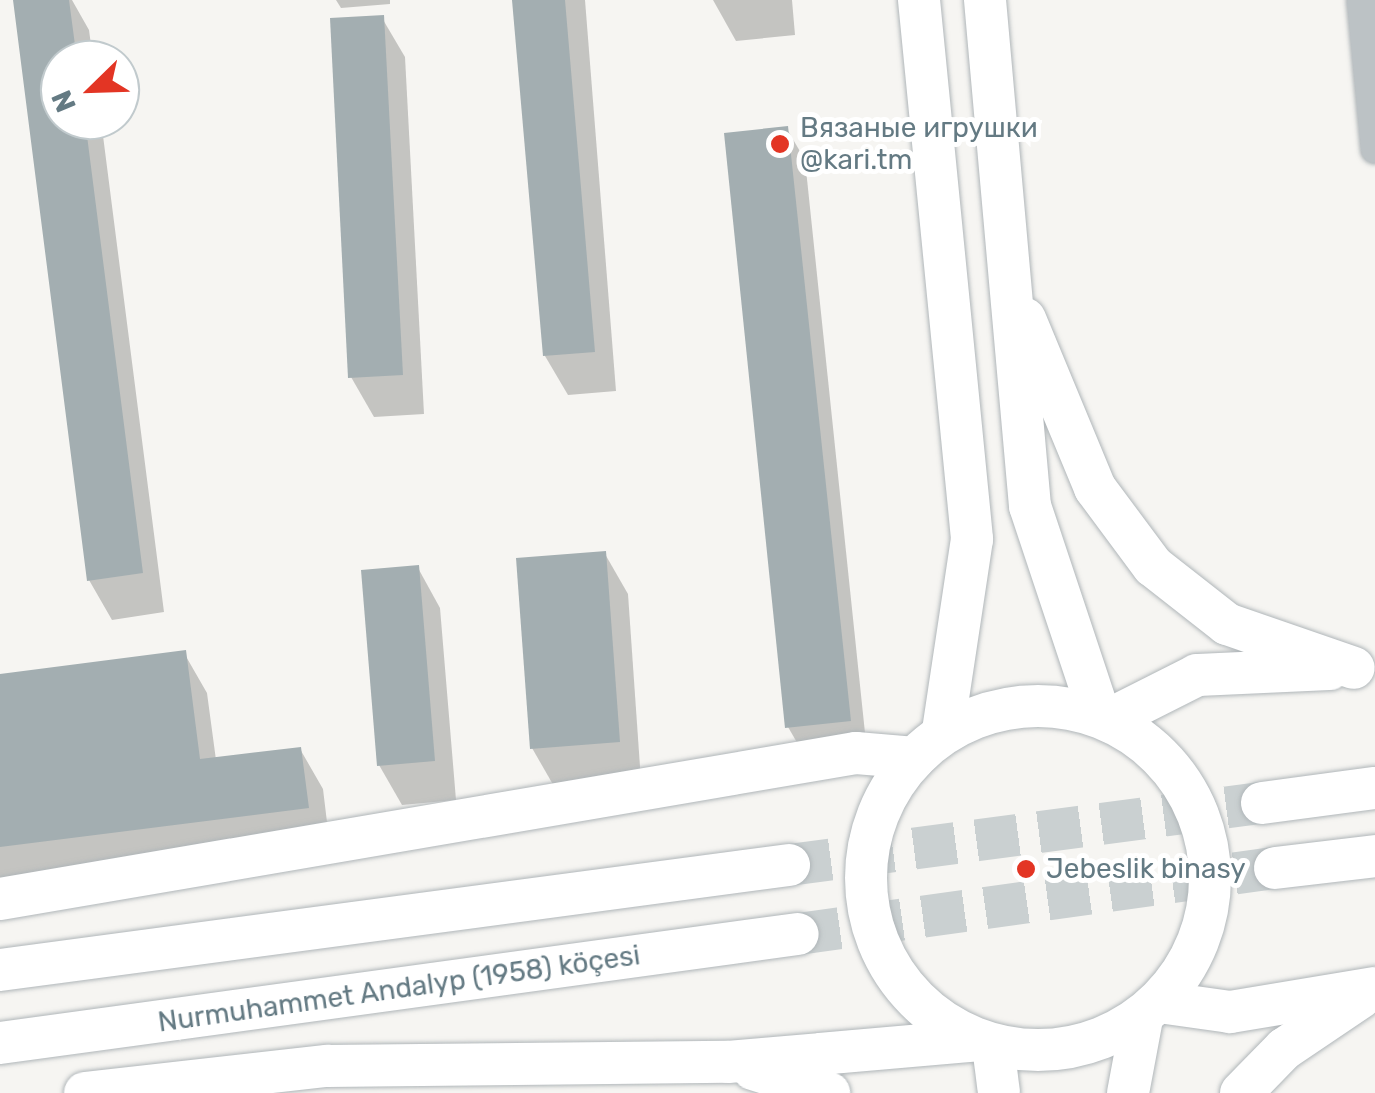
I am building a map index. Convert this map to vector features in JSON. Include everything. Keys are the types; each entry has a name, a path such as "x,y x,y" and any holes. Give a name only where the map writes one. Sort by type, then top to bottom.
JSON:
{"main road":[{"path":"918,0 972,539 929,745 872,831 868,903 893,972 944,1023 985,1043 999,1093"},
{"path":"985,0 1017,302 1030,506 1104,719"},
{"path":"1017,302 1065,396 1095,488 1153,566 1227,624 1365,668"},
{"path":"1104,719 1197,676 1365,668"},
{"path":"0,900 856,754 929,745 1026,706 1104,719 1174,772 1208,848 1203,932 1150,1010 1128,1093"},
{"path":"1262,803 1375,788"},
{"path":"1275,868 1375,856"},
{"path":"0,970 789,866"},
{"name":"Nurmuhammet Andalyp (1958) köçesi","path":"0,1043 798,934"},
{"path":"86,1093 326,1066 728,1062 985,1043 1074,1048 1150,1010 1230,1012 1374,988"},
{"path":"1241,1093 1284,1049 1374,988"},
{"path":"728,1062 828,1093"}],"street":[{"path":"1360,0 1375,149"}],"building":[{"path":"13,0 69,0 74,40 40,40 40,140 88,140 143,573 87,581"},
{"path":"512,0 565,0 595,352 543,356"},
{"path":"384,15 403,375 348,378 330,18"},
{"path":"788,126 851,721 785,728 724,133"},
{"path":"606,551 620,742 530,749 516,558"},
{"path":"419,565 435,761 377,766 361,570"},
{"path":"186,650 200,759 301,747 309,808 0,847 0,674"}],"tunnel":[{"path":"789,865 1262,803"},
{"path":"798,934 1275,868"}],"place":[{"name":"Вязаные игрушки @kari.tm","path":"780,144"},
{"name":"Jebeslik binasy","path":"1026,869"}]}
